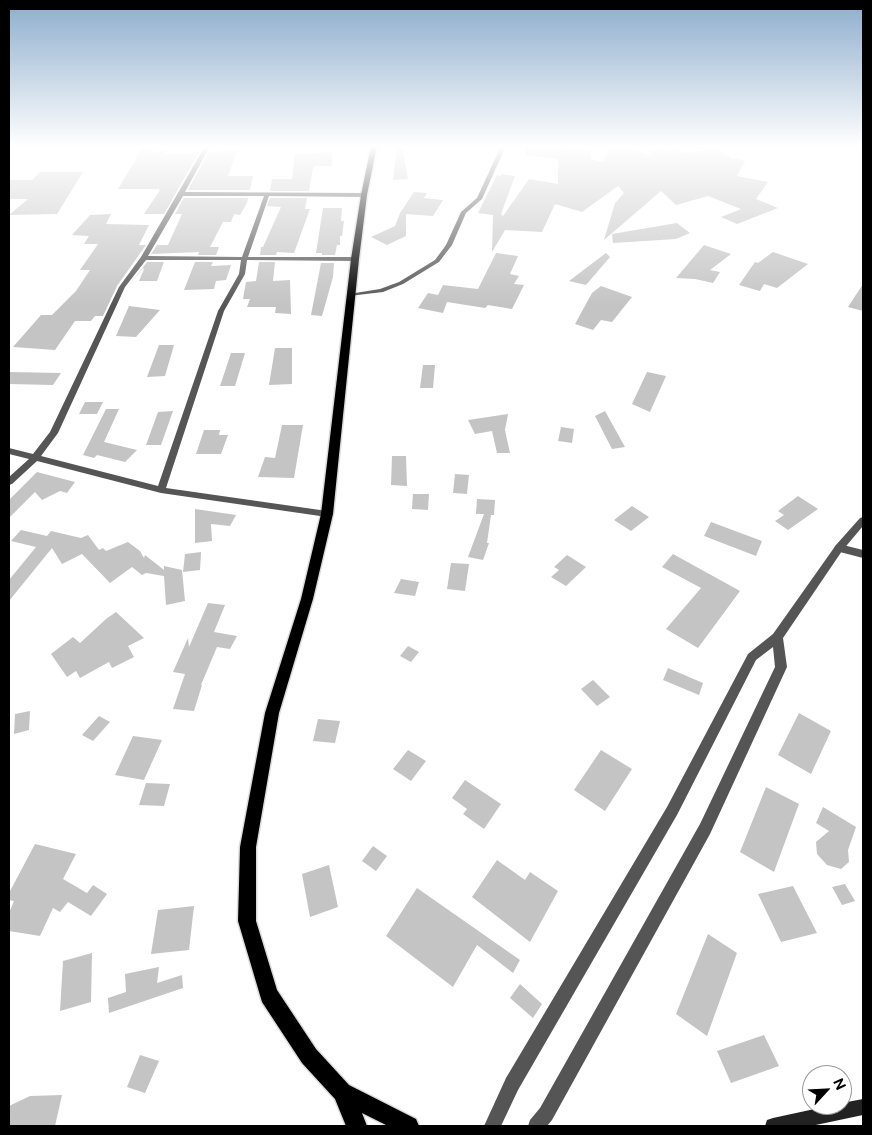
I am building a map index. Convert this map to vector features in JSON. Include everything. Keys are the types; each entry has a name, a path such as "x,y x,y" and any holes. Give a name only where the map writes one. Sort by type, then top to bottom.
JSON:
{"main road":[{"path":"357,1126 342,1092 309,1056 269,995 247,921 248,847 272,713 307,599 327,514 363,199"},
{"path":"342,1092 409,1126"},
{"path":"773,1126 863,1107"}],"street":[{"path":"9,482 35,458 54,433 122,287 144,258 178,199"},
{"path":"161,490 221,311 242,274 244,259 266,199"},
{"path":"351,295 381,291 401,283 437,261 449,245 464,212 479,199"},
{"path":"144,258 355,259"},
{"path":"9,451 161,490 327,514"},
{"path":"492,1126 512,1084 672,811 752,657 777,637 839,548 863,520"},
{"path":"839,548 863,554"},
{"path":"536,1126 546,1114 705,829 781,667 777,637"}],"building":[{"path":"9,199 66,199 57,214 9,215 28,199"},
{"path":"154,199 172,199 164,214 144,214"},
{"path":"183,199 248,199 240,215 234,214 231,222 223,222 210,247 219,247 216,255 198,255 199,252 151,254 157,245 168,245 182,214 175,214"},
{"path":"270,199 307,199 305,209 310,209 294,253 277,252 276,255 260,255 261,247 263,247 281,207 267,206"},
{"path":"409,199 443,200 433,216 406,214 406,236 387,245 371,237 395,226 400,213"},
{"path":"485,199 507,199 501,214 503,216 515,199 600,199 582,212 555,204 542,232 505,230 492,252 493,215 478,213"},
{"path":"619,199 652,199 604,240 615,203"},
{"path":"670,199 697,199 676,205"},
{"path":"716,199 756,199 778,208 737,224 721,217 741,209"},
{"path":"323,208 342,208 341,221 344,221 342,236 340,236 340,245 337,245 335,255 316,253"},
{"path":"111,214 106,224 149,225 139,245 146,245 117,286 103,316 95,316 91,321 75,321 55,350 13,347 41,315 52,315 76,291 90,270 80,270 98,244 84,244 89,236 72,235 90,215"},
{"path":"677,223 690,233 676,239 613,243 612,234"},
{"path":"704,245 731,254 710,270 720,272 713,283 695,279 676,278"},
{"path":"773,252 808,264 777,288 764,284 760,291 739,285 755,262 758,263"},
{"path":"496,253 518,256 510,274 519,276 514,284 524,285 512,309 488,305 485,308 447,302 443,313 418,308 428,293 438,295 443,285 478,289"},
{"path":"606,253 610,257 586,285 569,281"},
{"path":"147,262 164,262 157,281 139,281 143,268 126,289"},
{"path":"195,262 213,262 211,266 231,265 226,280 216,281 214,289 184,290"},
{"path":"259,262 275,262 273,281 290,280 291,314 275,313 276,307 247,307 250,299 243,299 246,282 256,281"},
{"path":"321,263 334,263 333,277 322,316 311,315"},
{"path":"863,284 863,311 848,307"},
{"path":"601,286 632,297 612,322 601,320 593,330 575,324 592,293"},
{"path":"129,306 160,310 136,337 116,336"},
{"path":"159,345 174,345 165,376 147,377"},
{"path":"275,348 292,348 292,384 269,385"},
{"path":"231,353 245,353 235,386 220,386"},
{"path":"423,365 435,365 433,388 420,388"},
{"path":"9,372 61,373 53,385 9,384"},
{"path":"647,372 666,376 650,412 632,404"},
{"path":"85,402 103,402 97,414 79,414"},
{"path":"106,409 119,409 104,442 137,450 125,462 97,455 94,458 83,455"},
{"path":"173,411 161,445 146,445 158,412"},
{"path":"605,411 625,447 612,449 595,416"},
{"path":"508,414 505,430 510,453 497,453 492,431 475,434 468,420"},
{"path":"282,425 303,425 294,478 258,477 265,457 275,458"},
{"path":"561,427 574,429 572,443 558,441"},
{"path":"204,430 220,430 219,435 228,435 221,454 196,454"},
{"path":"392,456 406,456 407,486 391,485"},
{"path":"37,472 75,482 67,493 60,491 42,500 35,492 9,518 9,500"},
{"path":"455,474 469,475 467,494 453,493"},
{"path":"413,494 429,494 428,510 412,509"},
{"path":"798,496 818,509 788,530 775,521 784,515 778,511"},
{"path":"477,499 495,500 494,515 491,515 487,543 489,543 483,560 468,557 484,514 476,514"},
{"path":"632,506 649,517 631,531 614,520"},
{"path":"195,509 236,515 230,526 211,524 212,541 195,543"},
{"path":"711,522 762,541 756,556 704,536"},
{"path":"21,530 47,536 51,531 81,538 88,535 99,550 103,548 106,551 128,542 140,551 144,558 145,555 164,570 164,566 182,570 185,601 166,605 164,576 146,573 142,575 132,567 110,583 82,554 62,564 52,548 9,601 9,580 36,547 11,541"},
{"path":"201,552 200,570 183,572 185,554"},
{"path":"673,554 740,591 698,648 666,629 701,588 662,567"},
{"path":"567,555 586,567 566,586 551,577 559,570 554,567"},
{"path":"451,563 469,564 465,591 447,589"},
{"path":"401,579 419,582 415,596 394,593"},
{"path":"208,603 225,605 214,632 237,636 230,649 217,647 201,685 194,711 173,709 185,674 173,672 188,638 189,647"},
{"path":"116,612 144,638 128,646 134,657 112,668 109,662 80,678 76,671 67,677 51,654 73,637 80,643"},
{"path":"408,646 419,652 411,662 400,656"},
{"path":"668,668 703,683 699,695 663,680"},
{"path":"593,680 610,697 597,706 581,689"},
{"path":"30,711 29,730 14,734 15,714"},
{"path":"799,713 831,731 811,774 778,755"},
{"path":"99,716 110,722 93,741 82,735"},
{"path":"318,719 340,721 335,743 313,741"},
{"path":"133,736 162,740 144,780 115,775"},
{"path":"408,750 426,761 411,781 393,769"},
{"path":"601,750 632,769 605,811 574,790"},
{"path":"465,780 501,804 484,829 463,814 467,809 452,798"},
{"path":"146,783 170,784 164,806 139,805"},
{"path":"766,787 799,804 774,872 740,852"},
{"path":"823,807 856,827 848,850 849,862 841,869 827,865 817,854 816,842 829,831 816,823"},
{"path":"35,844 76,854 63,879 87,893 93,885 107,894 91,916 68,902 60,912 53,908 40,936 9,931 9,913 14,901 9,900 9,893"},
{"path":"373,846 387,856 376,871 362,861"},
{"path":"497,860 525,880 530,872 558,891 530,942 472,897"},
{"path":"329,865 338,907 310,917 302,874"},
{"path":"845,884 855,901 842,905 832,887"},
{"path":"793,886 817,933 781,942 758,894"},
{"path":"417,888 520,960 513,973 477,945 453,987 386,936"},
{"path":"194,906 189,950 151,954 158,910"},
{"path":"708,934 737,953 707,1036 676,1014"},
{"path":"92,953 91,1002 60,1011 63,961"},
{"path":"159,967 157,983 182,975 183,988 109,1013 108,998 126,992 125,974"},
{"path":"520,984 542,1004 533,1018 510,998"},
{"path":"764,1035 779,1066 731,1083 717,1051"},
{"path":"140,1055 159,1061 145,1093 127,1087"},
{"path":"62,1095 55,1126 9,1126 9,1106 30,1096"}]}
